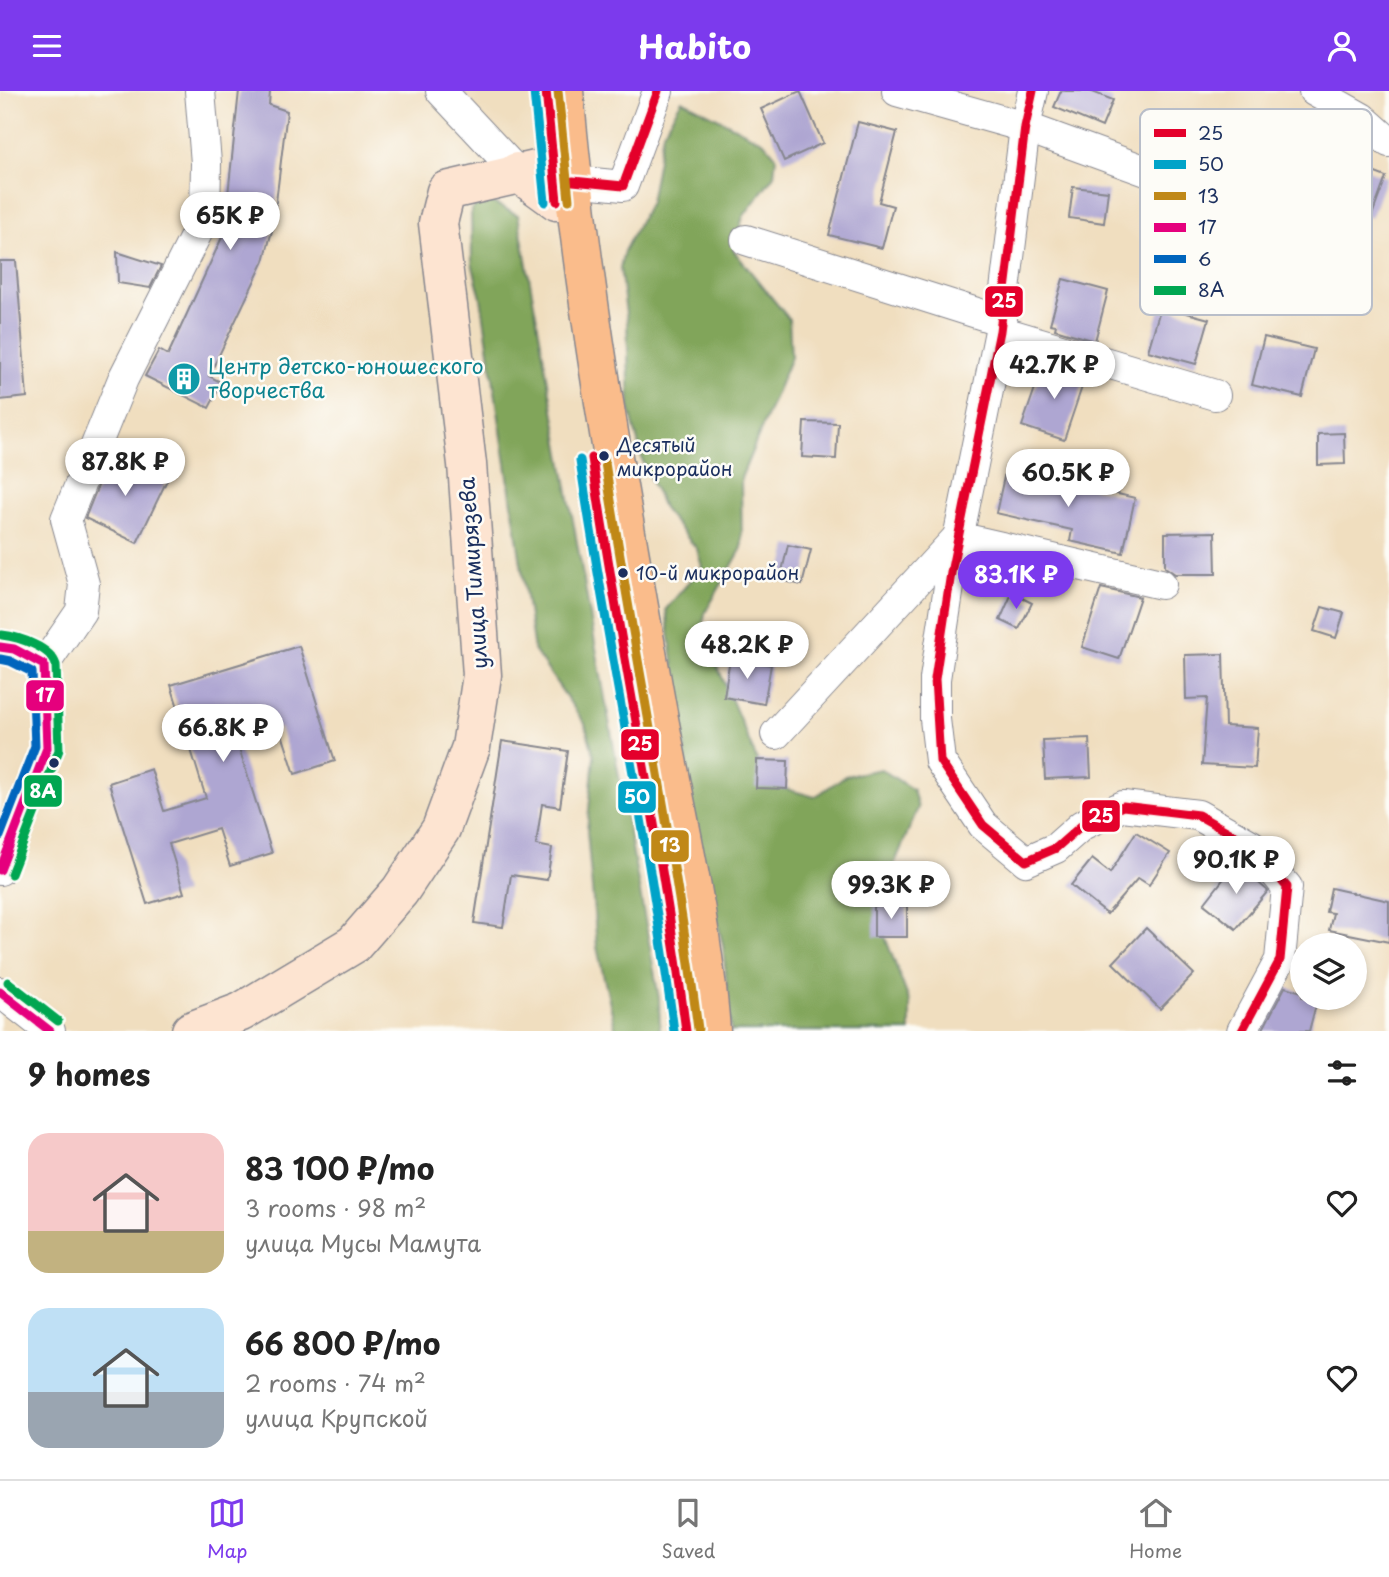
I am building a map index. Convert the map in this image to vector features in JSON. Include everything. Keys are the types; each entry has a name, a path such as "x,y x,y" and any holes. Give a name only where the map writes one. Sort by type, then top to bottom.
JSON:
{"highway":[{"path":"547,91 553,169 582,345 592,457 611,593 672,924 686,1031"},
{"path":"565,91 553,169 637,598 698,929 711,1031"}],"street":[{"path":"0,870 47,748 44,665 81,611 84,584 66,519 123,379 205,217 206,163 200,91"},
{"path":"441,91 553,169 624,186 658,91"},
{"path":"897,91 1024,127 1140,169"},
{"path":"1033,91 1024,127 1001,326 958,537 935,679 935,719 940,761 983,825 1027,861 1056,848 1082,825 1124,806 1198,815 1251,845 1287,887 1280,960 1242,1031"},
{"path":"1314,91 1346,109"},
{"path":"1372,127 1389,142"},
{"name":"улица Тимирязева","path":"191,1031 240,1012 354,944 400,891 441,829 471,747 482,675 467,464 438,223 446,191 553,169"},
{"path":"746,240 1001,326 1215,394"},
{"path":"958,537 1161,584"},
{"path":"776,734 958,537"},
{"path":"0,647 14,649 44,665"},
{"path":"0,992 49,1030"}],"green space":[{"path":"682,100 764,142 776,156 774,175 743,217 733,250 789,319 791,357 741,478 742,548 705,613 702,630 757,760 779,787 815,797 845,776 881,769 913,790 918,808 880,898 884,934 910,1003 910,1031 731,1031 723,945 696,834 666,609 702,567 697,549 664,510 643,462 630,411 627,321 620,268 624,251 650,202 663,132"},
{"path":"485,199 518,215 659,998 660,1031 616,1031 597,947 587,831 594,756 585,724 534,650 481,298 472,263 471,210"}],"building":[{"path":"239,91 270,91 269,105 287,111 273,227 264,261 209,376 222,383 209,408 145,376 159,350 168,355 224,233"},
{"path":"800,91 823,143 784,161 761,109"},
{"path":"1061,91 1090,91 1113,100 1102,127 1054,107"},
{"path":"858,122 897,132 879,202 893,206 882,248 829,235"},
{"path":"1372,172 1386,177 1372,215"},
{"path":"1073,187 1108,191 1104,223 1069,218"},
{"path":"117,252 161,266 150,288 118,283"},
{"path":"0,261 16,261 27,397 0,400"},
{"path":"1063,279 1108,291 1095,341 1055,329 1056,325 1050,324"},
{"path":"1158,315 1194,315 1209,319 1196,364 1148,351"},
{"path":"1264,337 1314,349 1302,397 1252,385"},
{"path":"1044,362 1086,375 1064,440 1022,426"},
{"path":"804,422 838,423 836,459 802,457"},
{"path":"1344,433 1345,464 1318,465 1318,434"},
{"path":"111,454 167,480 137,543 85,518"},
{"path":"1006,468 1135,498 1123,553 1070,541 1072,530 996,513"},
{"path":"1215,532 1216,574 1175,574 1165,567 1165,533"},
{"path":"788,545 811,550 802,585 780,580"},
{"path":"1101,588 1140,597 1119,659 1082,647"},
{"path":"1012,593 1032,603 1019,629 1000,620"},
{"path":"1322,607 1344,613 1336,638 1314,631"},
{"path":"299,646 335,761 295,774 280,728 237,742 272,853 230,866 218,829 169,844 184,893 147,904 109,783 151,769 164,811 206,798 171,685"},
{"path":"1223,654 1225,726 1258,728 1255,768 1202,765 1207,698 1186,699 1185,655"},
{"path":"730,658 771,665 764,704 724,697"},
{"path":"1089,738 1091,777 1045,779 1043,740"},
{"path":"502,741 568,751 560,807 542,804 536,845 552,848 547,880 511,875 503,927 474,923"},
{"path":"757,760 788,761 787,789 756,788"},
{"path":"1136,832 1170,853 1149,885 1138,878 1107,914 1071,885 1092,859 1110,873"},
{"path":"1236,863 1268,891 1236,929 1204,904"},
{"path":"1331,888 1389,901 1389,942 1367,938 1367,933 1329,930 1333,913 1326,912"},
{"path":"874,906 907,906 907,937 874,937"},
{"path":"1146,928 1194,974 1160,1009 1113,963"},
{"path":"1285,987 1290,988 1290,1010 1315,1010 1309,1031 1262,1031"}],"transit line":[{"name":"25","path":"546,91 557,201"},
{"name":"13","path":"558,91 569,200"},
{"name":"25","path":"573,181 623,186 658,91"},
{"name":"25","path":"1033,91 1025,127 1000,331 951,573 935,679 940,761 983,825 1026,861 1056,848 1082,825 1123,806 1198,815 1251,845 1287,887 1280,960 1242,1031"},
{"name":"50","path":"534,92 545,202"},
{"name":"13","path":"604,456 677,885 698,1029"},
{"name":"25","path":"592,458 665,887 686,1031"},
{"name":"50","path":"580,460 653,888 674,1031"},
{"name":"8А","path":"2,635 41,648 56,665 59,750 11,874"},
{"name":"17","path":"0,647 14,649 44,665 47,748 0,870"},
{"name":"6","path":"0,659 32,672 35,746 0,836"},
{"name":"8А","path":"8,982 58,1021"},
{"name":"17","path":"0,992 50,1031"}],"place":[{"name":"Центр детско-юношеского творчества","path":"184,379"},
{"name":"Десятый микрорайон","path":"604,456"},
{"name":"10-й микрорайон","path":"623,573"}]}
